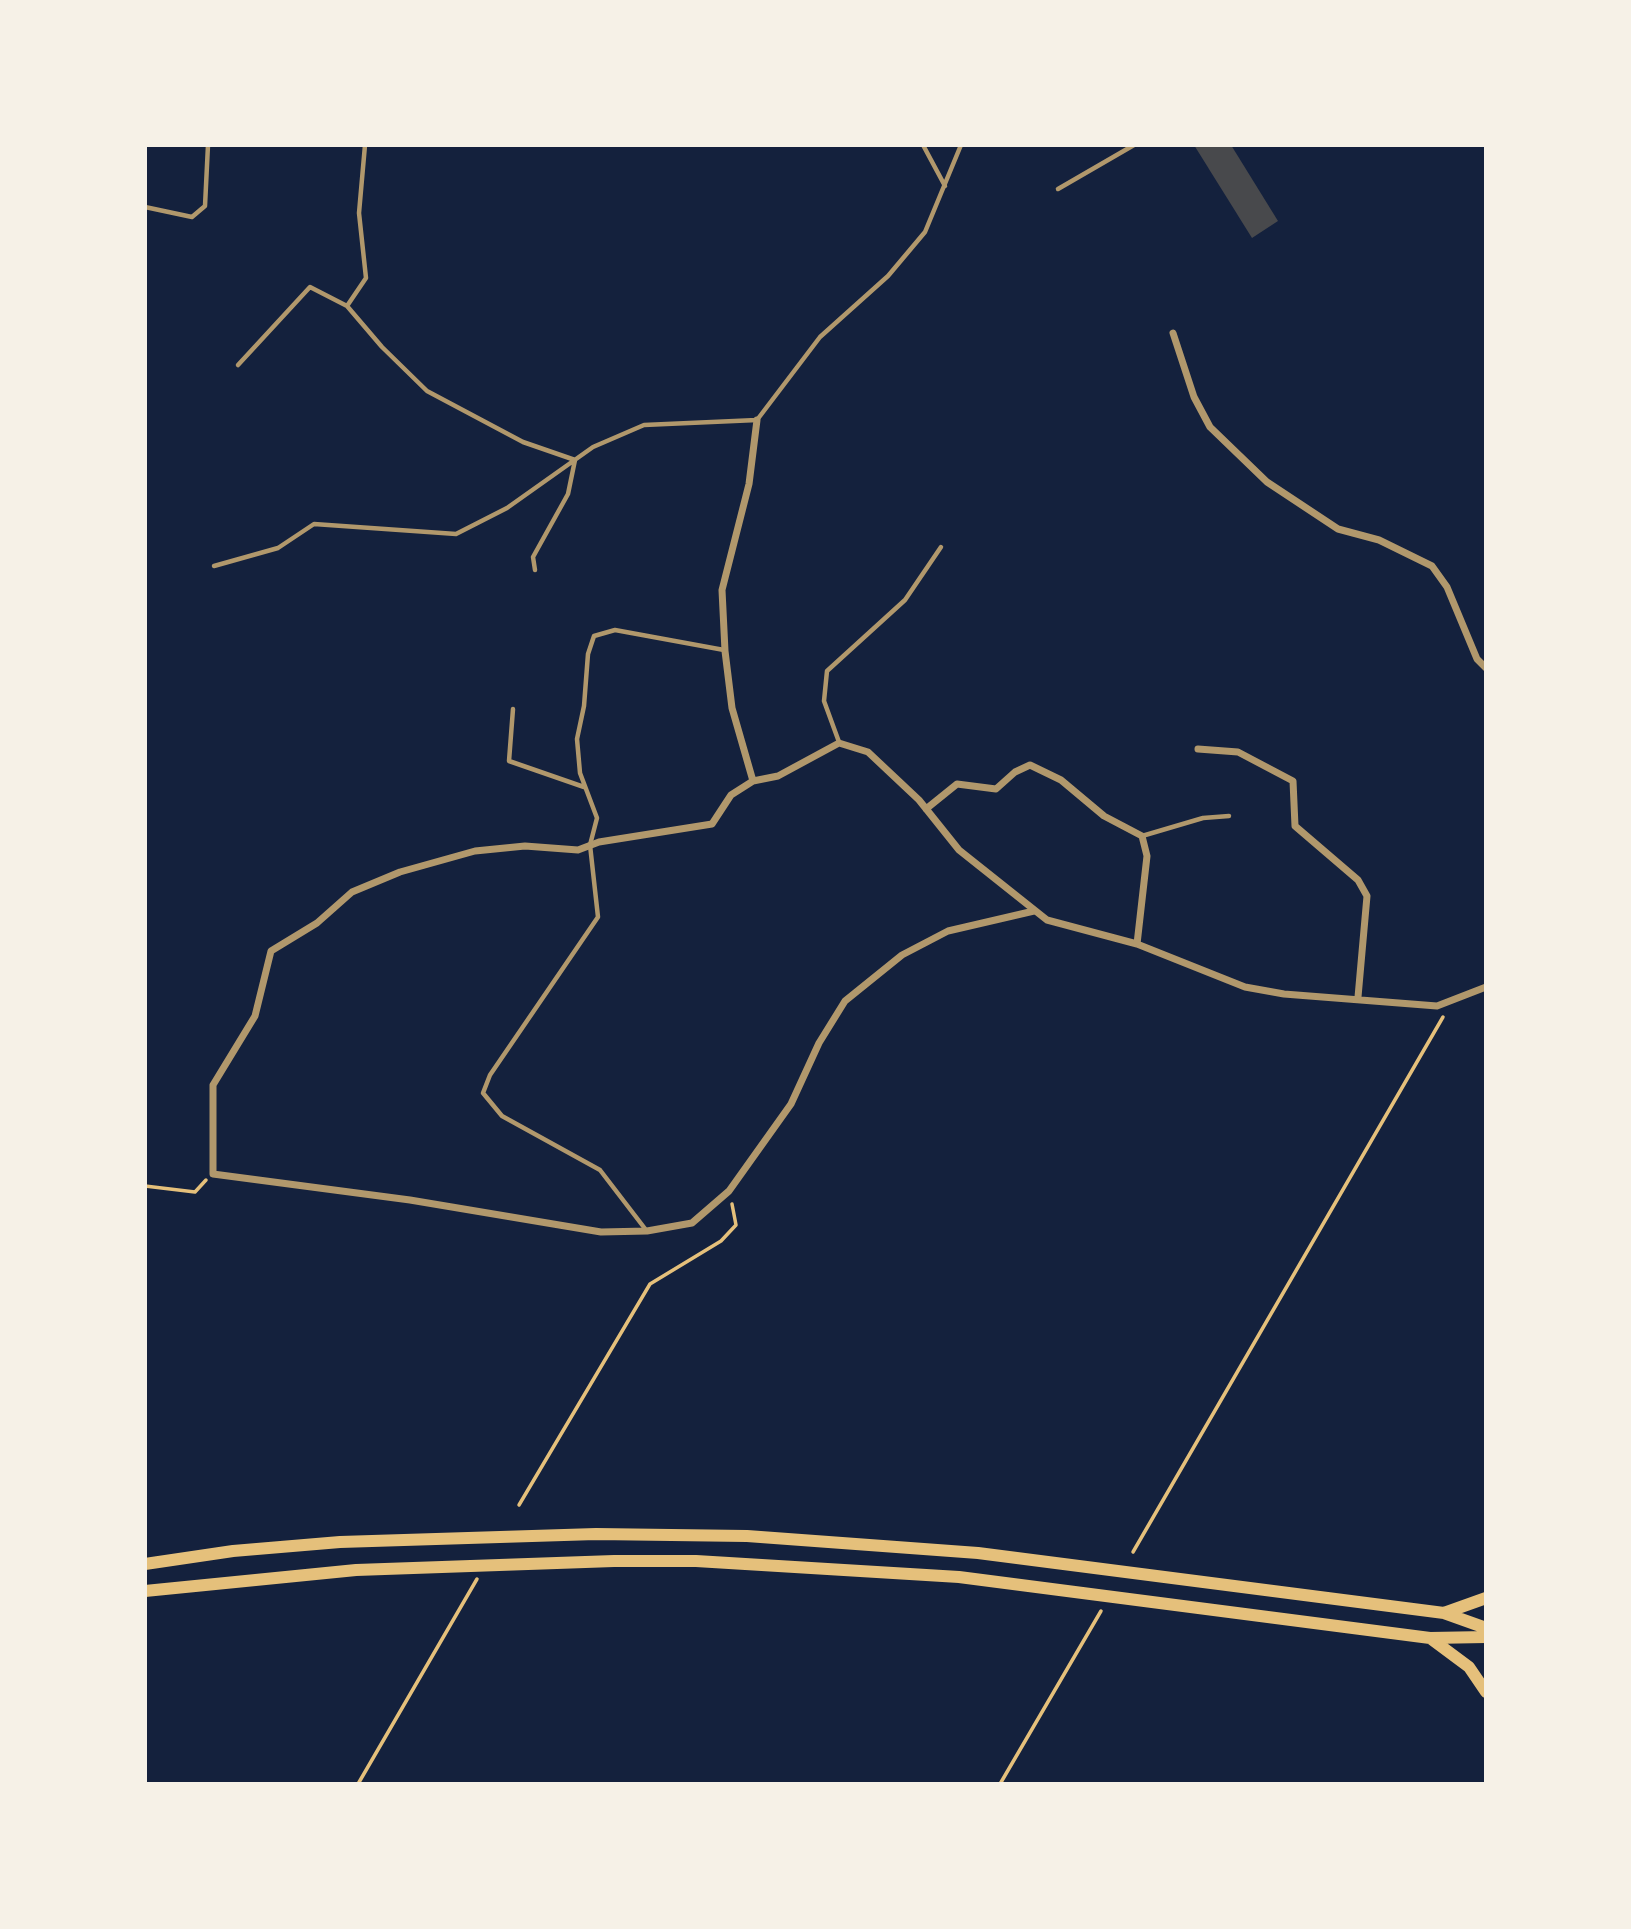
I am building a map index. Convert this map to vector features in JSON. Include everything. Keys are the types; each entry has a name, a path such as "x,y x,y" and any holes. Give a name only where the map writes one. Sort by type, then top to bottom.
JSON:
{"main road":[{"path":"145,1564 233,1551 341,1542 596,1534 747,1536 978,1553 1444,1614 1486,1628"},
{"path":"145,1591 356,1570 614,1561 696,1561 959,1577 1430,1638 1486,1637"},
{"path":"1444,1614 1486,1598"},
{"path":"1430,1638 1469,1667 1486,1692"}],"street":[{"path":"1173,333 1194,397 1210,427 1267,482 1338,530 1379,540 1432,566 1447,587 1477,659 1486,668"},
{"path":"753,781 732,708 722,590 749,484 757,420"},
{"path":"1034,911 948,930 902,954 845,1001 819,1043 791,1104 729,1191 692,1223 647,1231 601,1232 410,1199 213,1174 212,1085 255,1016 271,951 317,923 352,892 400,873 475,851 525,846 578,850 590,845 712,824 731,795 753,781 778,776 839,743 869,752 926,809 960,850 1047,919 1137,944 1245,987 1284,994 1358,997 1437,1006 1486,987"},
{"path":"1198,749 1238,752 1293,781 1295,826 1358,880 1367,896 1358,997"},
{"path":"926,809 957,784 996,789 1015,772 1030,765 1061,779 1104,816 1142,836 1147,856 1137,944"}],"lane":[{"path":"145,207 192,217 205,206 208,145"},
{"path":"347,306 366,278 359,213 365,145"},
{"path":"923,145 946,187"},
{"path":"214,566 278,548 314,524 456,534 507,508 593,447 644,425 757,420 820,337 888,276 925,232 946,187 961,145"},
{"path":"1058,189 1134,145"},
{"path":"238,365 310,287 347,306 382,347 427,391 523,442 575,460"},
{"path":"535,570 533,557 568,494 575,460"},
{"path":"839,743 824,701 827,671 905,600 941,547"},
{"path":"647,1231 600,1170 502,1116 483,1093 490,1075 598,917 590,845 597,818 580,773 577,739 584,706 588,654 594,636 615,630 725,650"},
{"path":"513,709 509,761 585,787"},
{"path":"1142,836 1203,818 1229,816"}],"path":[{"path":"1133,1552 1453,1000"},
{"path":"145,1186 195,1192 213,1174"},
{"path":"519,1506 650,1284 721,1241 736,1225 729,1191"},
{"path":"358,1784 480,1575"},
{"path":"1000,1784 1104,1606"}],"building":[{"path":"1194,145 1231,145 1278,221 1252,238"}]}
